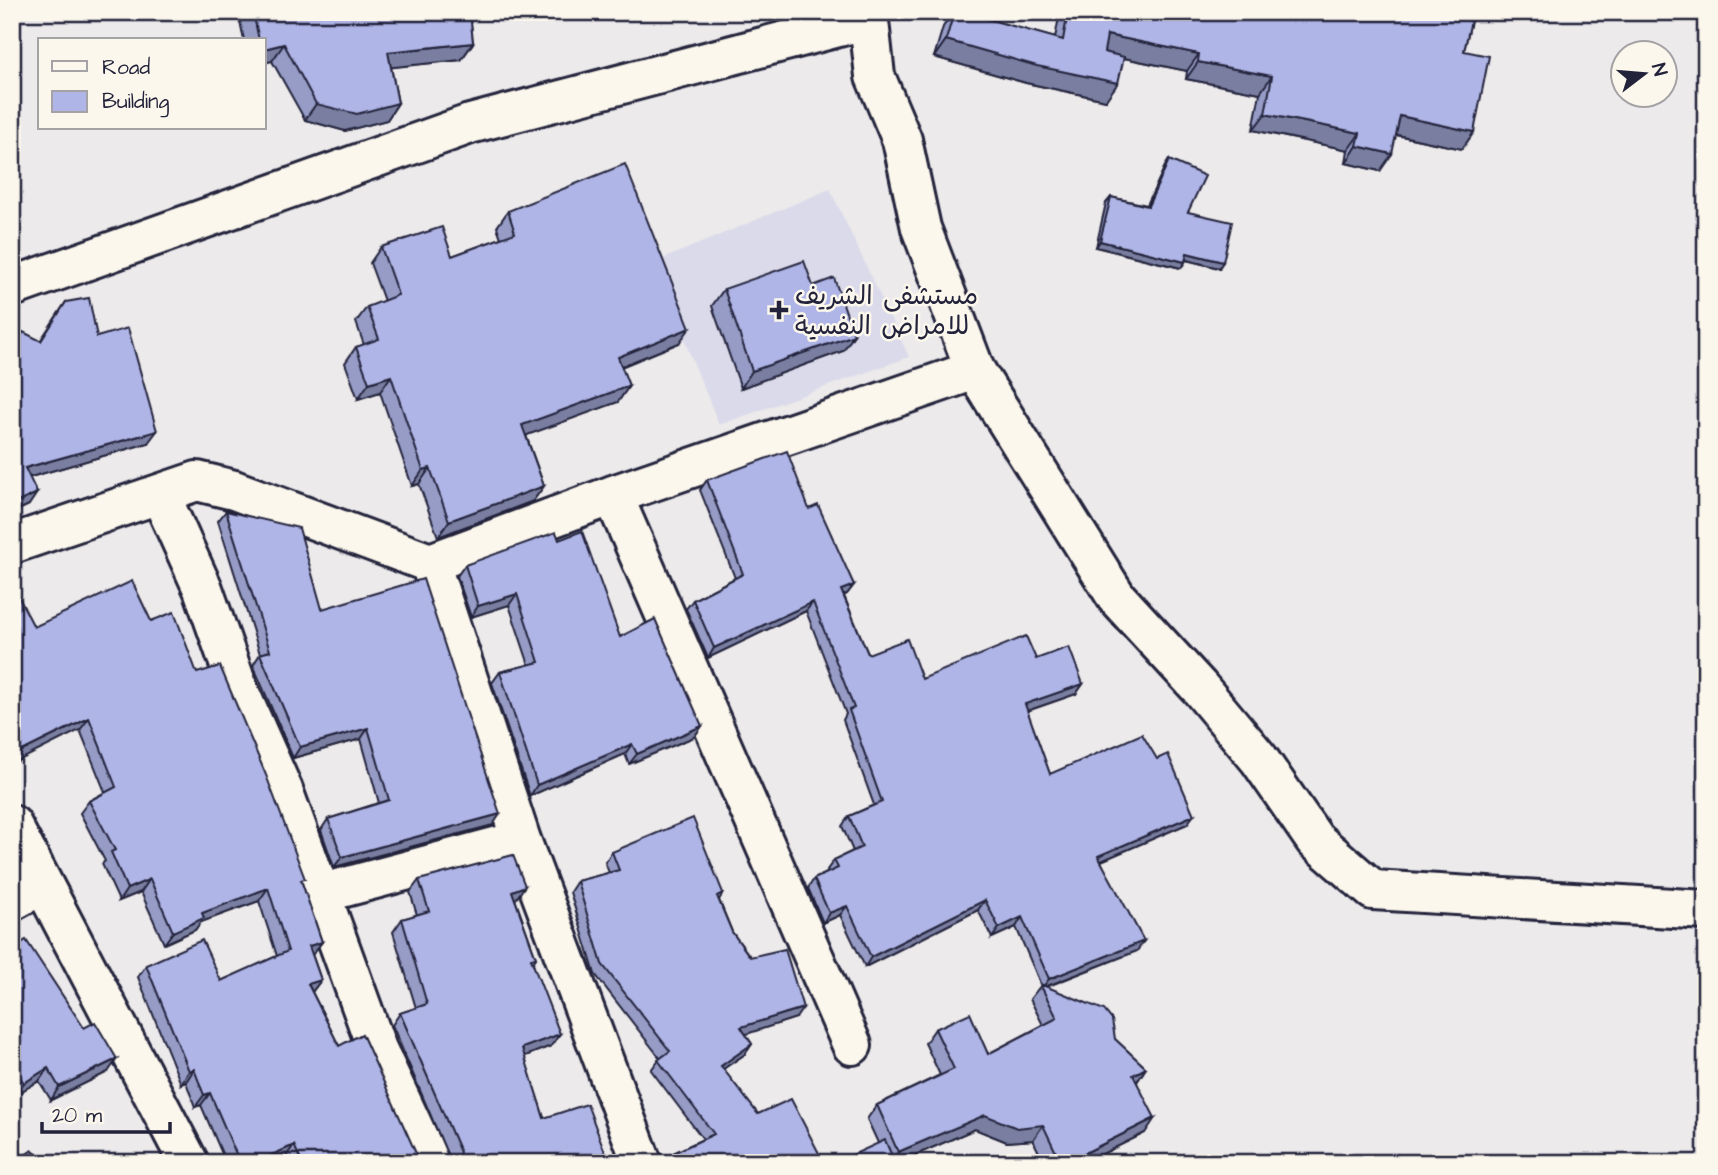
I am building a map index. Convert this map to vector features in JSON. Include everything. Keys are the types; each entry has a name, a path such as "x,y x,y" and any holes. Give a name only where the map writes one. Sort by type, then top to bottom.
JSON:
{"street":[{"path":"12,288 470,124 868,16 876,76 902,140 921,228 975,370 1117,598 1199,687 1259,759 1315,841 1373,890 1706,910"},
{"path":"12,544 197,481 234,490 430,563 613,495 975,370"},
{"path":"160,494 202,589 239,691 283,790 377,1049 430,1163"},
{"path":"613,495 703,696 852,1045"},
{"path":"430,563 521,840 642,1163"},
{"path":"12,825 27,893 189,1163"},
{"path":"319,894 521,840"}],"shaded area":[{"name":"مستشفى الشريف للامراض النفسية","path":"830,189 909,357 719,425 653,263"}],"building":[{"path":"253,12 470,12 473,43 388,52 398,103 357,114 316,104 284,44 266,48 266,38 259,38"},
{"path":"954,12 1063,40 1068,12 1473,12 1464,51 1489,56 1474,132 1400,116 1392,154 1357,146 1360,133 1265,114 1272,76 1198,62 1199,54 1107,35 1104,52 1124,57 1118,83 1037,66 946,40"},
{"path":"1169,160 1205,176 1188,212 1232,222 1223,262 1187,253 1185,262 1100,241 1111,197 1148,206"},
{"path":"625,164 690,328 618,357 629,386 522,425 544,486 449,521 430,468 423,470 391,376 369,383 356,347 379,339 367,307 398,295 381,247 442,227 452,256 515,233 508,211"},
{"path":"804,261 813,286 834,278 854,335 752,371 724,289"},
{"path":"89,298 97,337 128,328 157,431 25,468 37,493 12,505 12,352 23,332 41,341 66,302"},
{"path":"787,451 809,509 818,505 854,585 841,590 868,654 907,639 922,679 1026,636 1036,659 1069,647 1083,684 1025,704 1050,774 1142,734 1157,759 1168,754 1194,815 1098,856 1144,941 1049,979 1022,917 999,928 985,900 871,957 847,906 829,913 814,879 838,868 834,860 862,847 849,816 882,802 849,710 854,708 813,602 714,648 693,600 743,574 707,480"},
{"path":"226,511 299,528 322,609 423,579 500,814 342,857 328,819 389,800 368,728 300,747 260,654 270,651"},
{"path":"582,531 620,637 655,619 702,726 637,754 632,744 537,785 500,672 539,662 517,594 478,606 465,565 556,532 559,540"},
{"path":"132,581 151,621 174,612 197,673 220,666 266,775 305,879 301,880 322,942 309,946 321,980 308,984 339,1046 362,1034 421,1163 302,1163 294,1145 254,1163 240,1163 210,1093 204,1095 194,1069 189,1071 146,965 202,940 221,981 288,951 268,888 202,913 204,918 173,932 150,879 127,889 111,852 115,850 89,801 116,787 89,718 12,756 12,584 34,627"},
{"path":"693,818 723,893 717,896 732,932 750,957 785,949 803,1008 741,1027 752,1044 721,1066 758,1114 791,1099 824,1163 666,1163 671,1154 714,1134 658,1060 670,1051 602,964 577,881 619,870 612,852"},
{"path":"513,855 525,886 512,891 536,958 531,959 560,1034 522,1048 544,1118 587,1104 609,1163 456,1163 460,1152 400,1013 427,1004 402,919 429,911 419,880"},
{"path":"26,940 84,1028 95,1022 117,1059 59,1087 48,1068 24,1083 12,1065 12,949"},
{"path":"1040,984 1104,1010 1112,1020 1115,1039 1146,1068 1133,1075 1155,1118 1065,1163 1061,1163 1043,1125 1017,1128 985,1115 898,1152 877,1105 954,1069 935,1029 970,1013 988,1054 1057,1018"},
{"path":"885,1140 895,1163 835,1163"},
{"path":"12,1149 20,1159 32,1150 46,1163 12,1163"}],"place":[{"name":"مستشفى الشريف للامراض النفسية","path":"779,310"}]}
